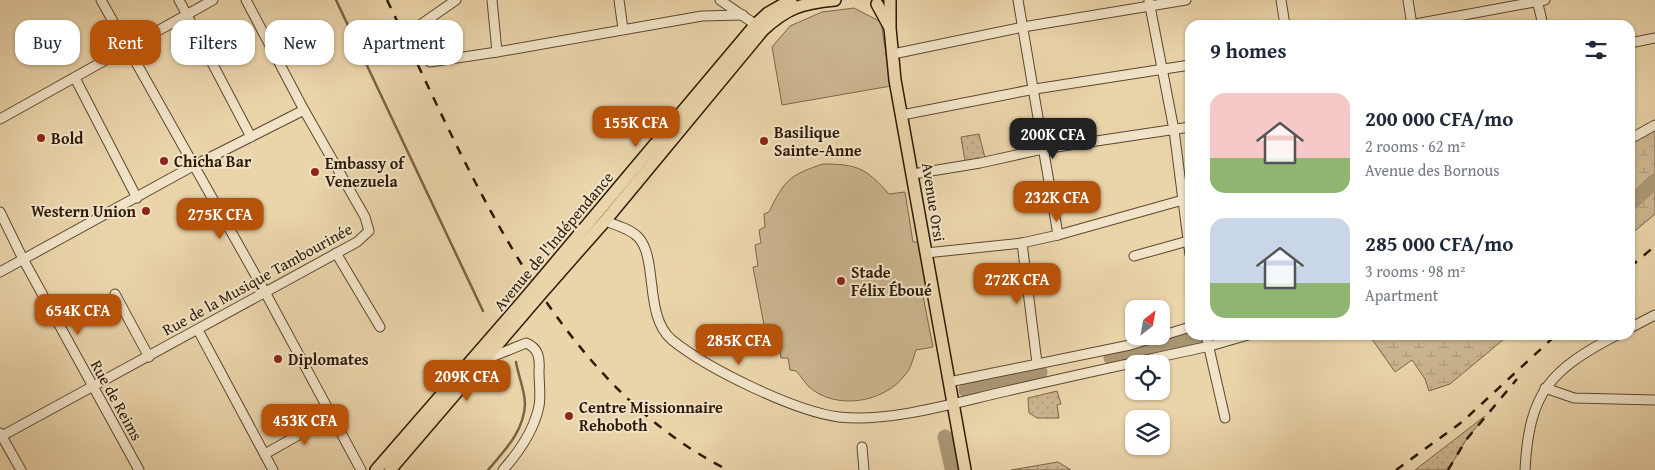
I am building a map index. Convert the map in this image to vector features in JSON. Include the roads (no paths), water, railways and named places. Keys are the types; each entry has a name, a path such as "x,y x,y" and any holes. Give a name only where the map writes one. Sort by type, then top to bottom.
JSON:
{"main road":[{"name":"Avenue de l'Indépendance","path":"543,285 605,221 757,30 768,13 791,0"},
{"name":"Avenue de l'Indépendance","path":"376,470 519,313 757,30 798,5 835,0"},
{"path":"890,0 872,2 890,28"},
{"name":"Avenue Orsi","path":"890,0 890,28 902,115 965,470"},
{"name":"Avenue de l'Indépendance","path":"390,470 486,359 519,313"}],"street":[{"path":"101,0 112,20"},
{"path":"179,0 251,137"},
{"path":"161,29 213,0"},
{"path":"0,272 193,166 304,110 246,0"},
{"path":"427,20 456,0"},
{"path":"492,0 497,52"},
{"path":"619,0 623,29"},
{"path":"721,0 757,30"},
{"path":"1018,0 1035,90 1058,235"},
{"path":"893,54 1149,3 1186,0"},
{"path":"1281,0 1285,20"},
{"path":"1408,0 1411,20"},
{"path":"1439,20 1540,1 1542,20"},
{"path":"1149,3 1185,193"},
{"path":"463,57 702,16 739,15"},
{"path":"1635,42 1655,38"},
{"path":"0,120 98,65"},
{"path":"137,65 265,292 361,470"},
{"path":"902,115 1035,90 1185,66"},
{"path":"76,78 137,198"},
{"name":"Rue de la Musique Tambourinée","path":"1,436 336,254 357,242 368,231 365,216 304,110"},
{"path":"1635,136 1655,124"},
{"path":"913,174 980,163 1043,149 1185,128"},
{"path":"926,253 1022,242 1058,235 1185,199"},
{"name":"Rue de Reims","path":"0,212 92,388 139,470"},
{"path":"605,221 638,237 645,248 661,327 670,338 693,355 774,397 838,417 882,417 953,403 1231,340"},
{"path":"1022,242 1037,364"},
{"path":"1134,256 1185,242"},
{"path":"336,254 380,327"},
{"path":"114,294 149,357"},
{"path":"1635,325 1655,315"},
{"path":"1170,333 1185,329"},
{"path":"198,330 273,470"},
{"path":"1208,340 1225,418"},
{"path":"1525,470 1532,418 1545,388 1565,367 1609,340"},
{"path":"486,359 526,343 538,351 540,363 539,406 534,423 525,442 503,470"},
{"path":"949,382 1133,345"},
{"path":"1545,388 1574,398 1655,400"},
{"path":"265,454 332,416"},
{"path":"1,436 21,470"},
{"path":"862,447 864,470"}],"waterway":[{"path":"336,0 483,311"},
{"path":"1635,199 1655,181"},
{"path":"1111,358 1189,340"},
{"path":"488,470 512,440 524,414 525,399 516,362"},
{"path":"966,390 1040,372"},
{"path":"945,437 952,468"}],"railway":[{"path":"387,0 484,199 522,265 564,327 612,383 666,431 728,470"},
{"path":"1635,263 1655,246"},
{"path":"1396,470 1462,422 1551,340"},
{"path":"1448,470 1466,440 1517,379"}],"place":[{"name":"Bold","path":"41,138"},
{"name":"Basilique Sainte-Anne","path":"764,141"},
{"name":"Chicha Bar","path":"164,161"},
{"name":"Embassy of Venezuela","path":"315,172"},
{"name":"Western Union","path":"146,211"},
{"name":"Stade Félix Éboué","path":"841,281"},
{"name":"Diplomates","path":"278,359"},
{"name":"Centre Missionnaire Rehoboth","path":"569,416"}]}
